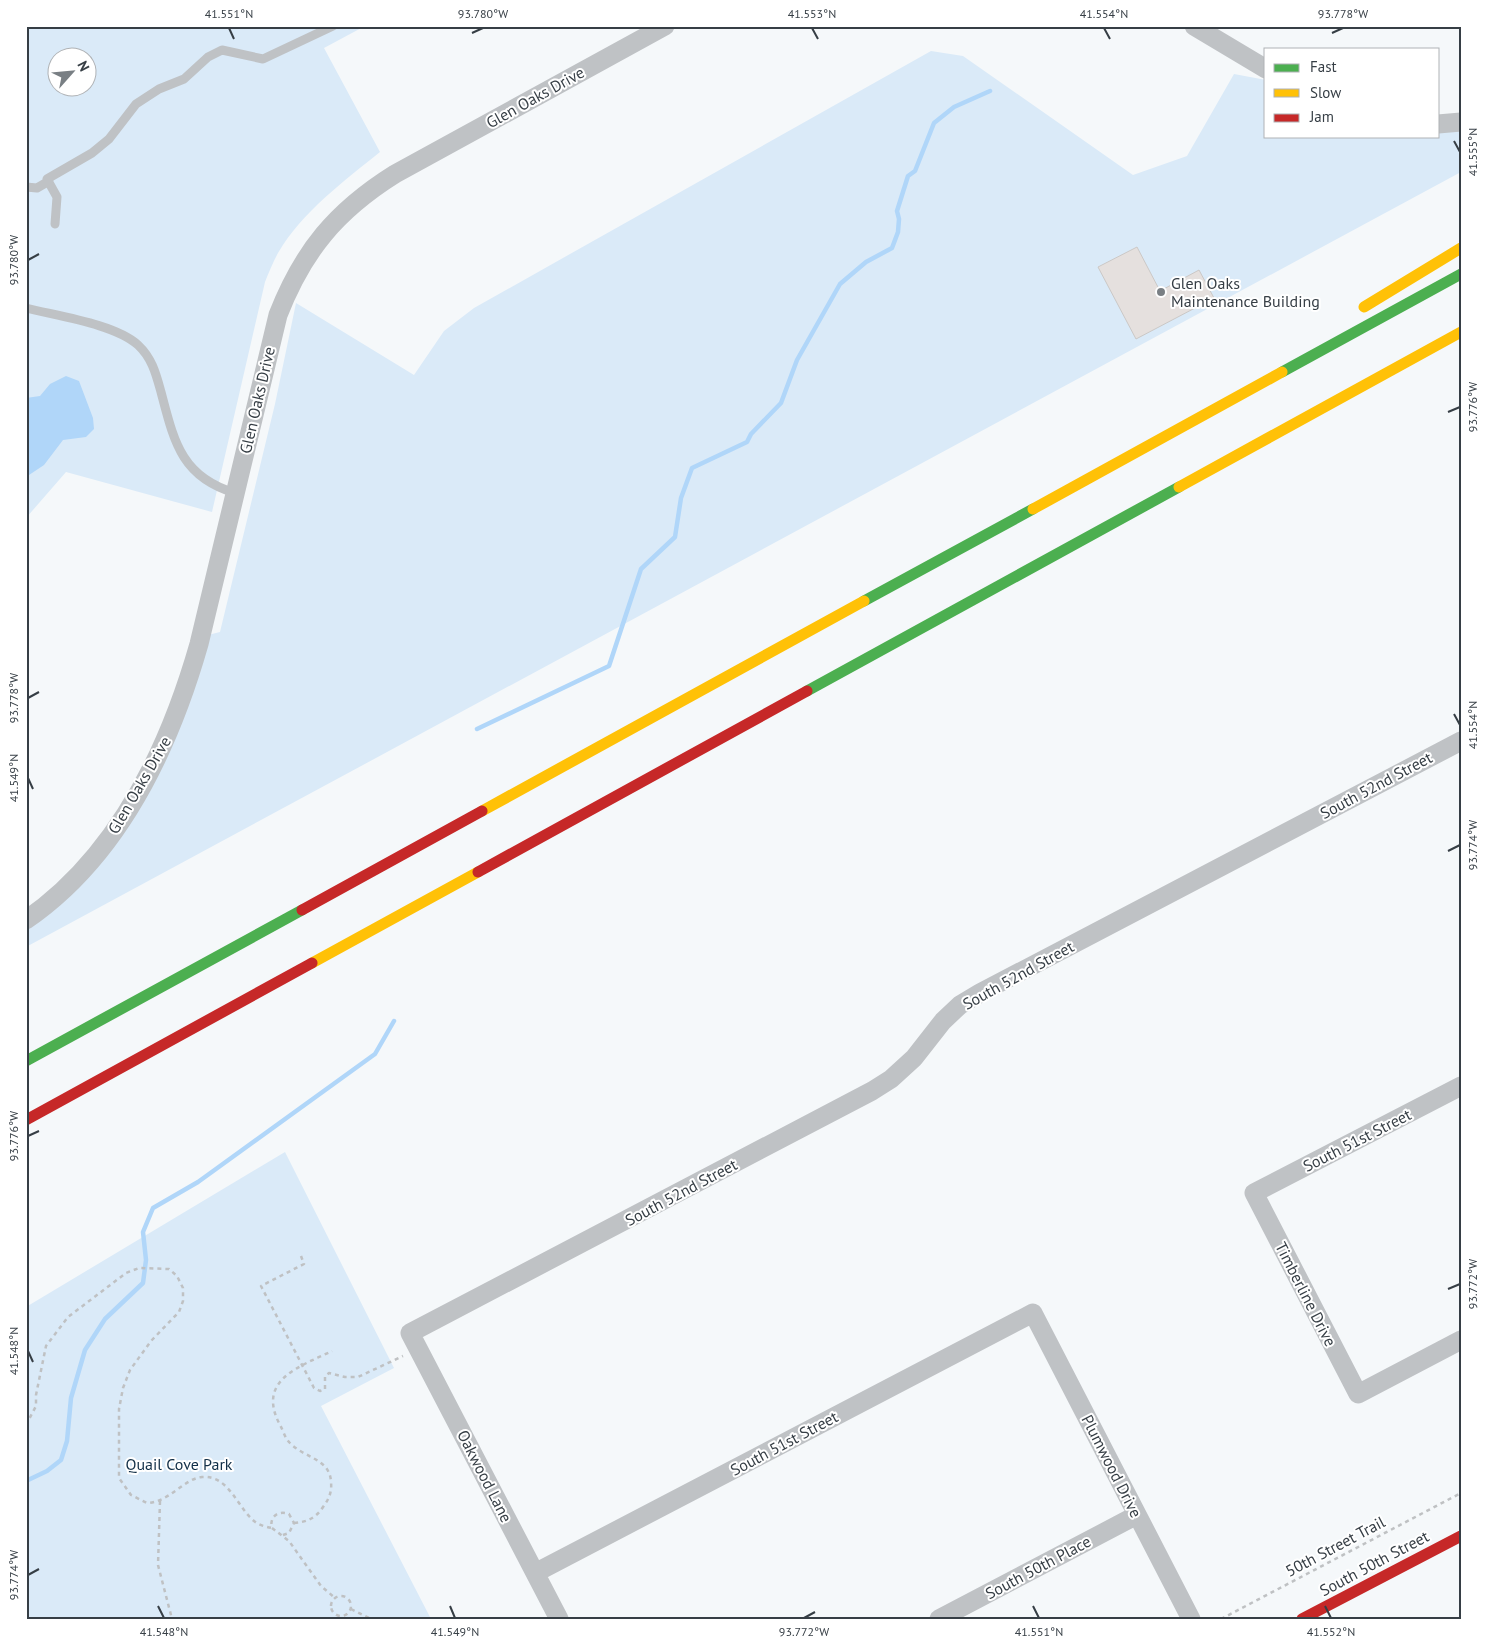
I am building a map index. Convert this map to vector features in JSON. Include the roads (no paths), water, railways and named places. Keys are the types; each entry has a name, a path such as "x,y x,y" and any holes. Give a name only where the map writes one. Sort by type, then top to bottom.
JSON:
{"main road":[{"path":"1356,313 1461,248"},
{"path":"26,1060 1461,274"},
{"path":"1300,362 1342,325"},
{"path":"26,1120 1461,332"},
{"path":"1329,404 1443,356"},
{"name":"South 50th Street","path":"1302,1619 1461,1536"}],"street":[{"name":"Glen Oaks Drive","path":"26,920 56,898 97,853 128,810 151,771 171,730 187,687 278,315 300,266 323,234 350,206 395,174 665,26"},
{"path":"1194,26 1264,68"},
{"path":"1440,124 1461,122"},
{"name":"South 52nd Street","path":"410,1333 872,1091 891,1079 914,1058 943,1020 960,1005 980,993 1461,741"},
{"name":"South 51st Street","path":"1254,1193 1461,1086"},
{"name":"Timberline Drive","path":"1254,1193 1358,1394 1461,1340"},
{"name":"South 51st Street","path":"535,1573 1033,1314"},
{"name":"Plumwood Drive","path":"1033,1314 1191,1619"},
{"name":"Oakwood Lane","path":"410,1333 559,1619"},
{"name":"South 50th Place","path":"939,1619 1137,1515"}],"lane":[{"path":"26,187 37,188 92,153 108,138 136,104 159,89 184,79 208,57 222,50 263,59 333,26"},
{"path":"48,180 57,197 55,224"},
{"path":"26,308 110,329 124,335 137,344 148,356 157,374 173,438 180,453 191,468 205,480 235,492"}],"water":[{"path":"66,376 79,381 93,418 94,429 86,437 63,440 44,465 26,477 26,398 40,396 50,384"}],"waterway":[{"path":"477,729 609,666 641,569 675,537 681,498 692,468 747,442 751,434 781,403 797,360 840,284 866,262 892,248 898,232 899,219 897,211 908,176 915,171 934,123 954,107 990,91"},
{"path":"26,1481 47,1471 61,1460 67,1441 71,1398 85,1350 105,1319 143,1283 146,1260 143,1232 153,1208 198,1182 375,1054 394,1021"}],"place":[{"name":"Glen Oaks Maintenance Building","path":"1161,292"}],"park label":[{"name":"Quail Cove Park","path":"179,1464"}]}
